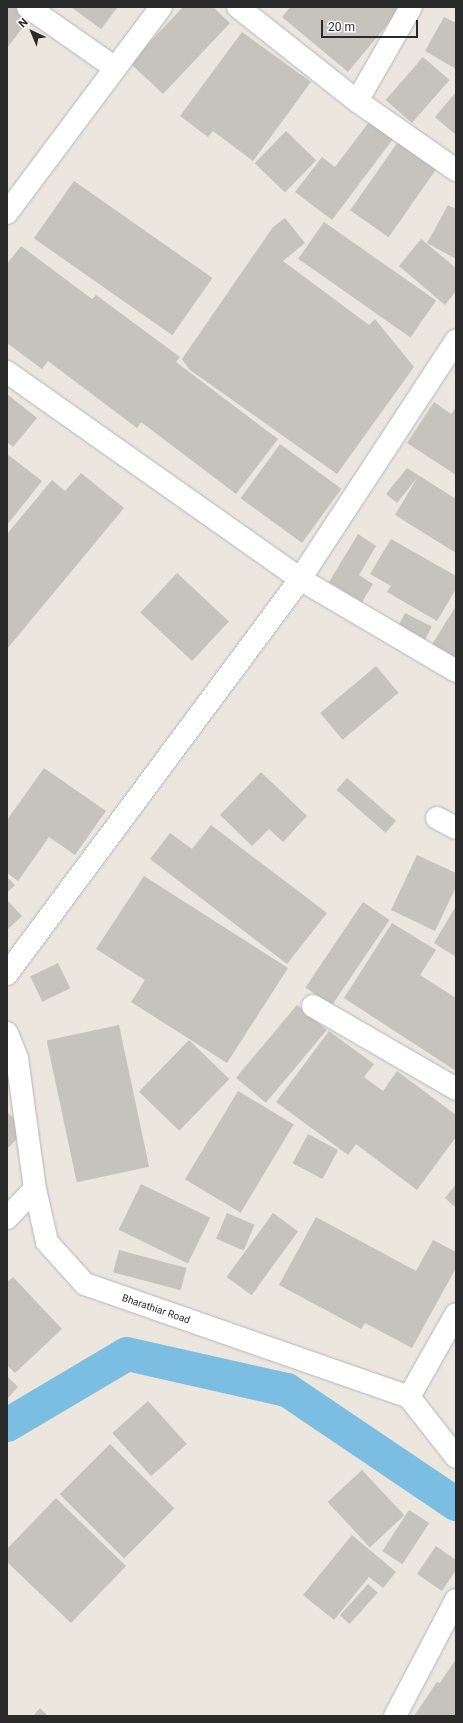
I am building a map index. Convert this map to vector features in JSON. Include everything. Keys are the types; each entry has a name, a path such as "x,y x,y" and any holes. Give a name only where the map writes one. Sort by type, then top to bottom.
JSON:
{"street":[{"path":"28,7 115,68"},
{"path":"7,213 161,7"},
{"path":"238,7 357,101 456,170"},
{"path":"357,101 410,7"},
{"path":"7,974 300,579 456,341"},
{"path":"7,372 300,579 456,671"},
{"path":"437,818 456,828"},
{"path":"313,1006 456,1089"},
{"name":"Bharathiar Road","path":"7,1033 16,1058 35,1189 46,1242 85,1284 409,1397"},
{"path":"7,1218 35,1189"},
{"path":"456,1314 409,1397 456,1457"},
{"path":"395,1716 456,1600"}],"building":[{"path":"7,7 16,7 30,18 7,48"},
{"path":"71,7 118,7 101,29"},
{"path":"183,7 213,7 230,23 163,94 130,63"},
{"path":"290,7 401,8 348,72 282,17"},
{"path":"444,17 456,23 456,69 425,51"},
{"path":"242,32 311,82 253,161 213,131 208,137 180,116"},
{"path":"423,57 449,80 412,123 386,100"},
{"path":"456,92 456,135 435,117"},
{"path":"369,122 393,139 332,220 295,192 322,157 335,167"},
{"path":"286,131 316,160 285,193 255,163"},
{"path":"400,139 439,166 389,237 350,210"},
{"path":"74,181 212,278 172,335 34,238"},
{"path":"448,205 456,209 456,259 427,243"},
{"path":"285,218 305,243 283,261 369,325 375,319 414,367 337,474 190,370 182,359 273,227"},
{"path":"324,222 436,301 410,337 298,259"},
{"path":"421,239 456,268 456,291 445,305 399,266"},
{"path":"21,246 92,299 96,295 180,357 176,362 278,439 236,494 141,422 137,428 48,361 42,369 7,343 7,264"},
{"path":"7,394 37,418 13,447 7,442"},
{"path":"434,402 451,414 456,407 456,475 407,443"},
{"path":"280,444 341,489 302,543 241,498"},
{"path":"7,454 42,481 7,525"},
{"path":"407,468 456,499 456,553 395,515 417,478 397,503 386,494"},
{"path":"81,473 124,508 7,649 7,534 52,480 65,491"},
{"path":"358,534 376,546 359,575 373,584 362,602 329,582"},
{"path":"391,539 456,576 456,589 437,621 387,592 391,586 370,574"},
{"path":"177,573 229,621 192,661 140,612"},
{"path":"456,606 456,661 431,646"},
{"path":"405,613 432,627 424,641 398,627"},
{"path":"376,666 398,693 343,740 320,713"},
{"path":"44,768 106,811 75,855 49,837 18,881 7,873 7,820"},
{"path":"261,772 307,816 283,842 269,829 252,846 220,815"},
{"path":"347,778 396,821 386,833 337,790"},
{"path":"211,825 327,913 287,964 150,859 170,833 192,849"},
{"path":"417,855 456,873 456,887 435,931 391,910"},
{"path":"144,876 288,968 227,1063 131,1002 145,980 96,949"},
{"path":"7,877 15,885 7,893"},
{"path":"7,900 22,916 7,930"},
{"path":"363,902 390,920 332,1005 305,987"},
{"path":"456,906 456,957 434,943"},
{"path":"392,923 436,950 420,975 456,998 456,1071 344,998"},
{"path":"58,963 70,988 42,1002 30,977"},
{"path":"297,1005 327,1030 266,1103 236,1078"},
{"path":"119,1025 149,1167 77,1182 47,1040"},
{"path":"329,1031 374,1064 364,1077 383,1091 397,1071 456,1115 456,1137 417,1190 356,1144 348,1155 276,1102"},
{"path":"189,1040 229,1079 179,1131 139,1092"},
{"path":"238,1091 294,1124 241,1213 185,1179"},
{"path":"7,1112 26,1130 7,1149"},
{"path":"308,1134 338,1150 323,1179 293,1163"},
{"path":"141,1184 210,1218 188,1264 119,1230"},
{"path":"456,1184 456,1208 445,1198"},
{"path":"227,1213 255,1225 244,1250 216,1239"},
{"path":"273,1213 298,1231 252,1295 227,1277"},
{"path":"316,1217 416,1271 433,1240 456,1252 456,1268 412,1348 365,1323 361,1329 279,1285"},
{"path":"119,1250 187,1268 181,1290 113,1272"},
{"path":"13,1277 62,1329 15,1373 7,1365 7,1282"},
{"path":"7,1376 18,1387 7,1399"},
{"path":"148,1401 187,1444 151,1476 112,1433"},
{"path":"110,1444 174,1508 124,1559 60,1494"},
{"path":"362,1470 404,1515 370,1547 328,1502"},
{"path":"56,1498 126,1566 71,1623 7,1562 7,1549"},
{"path":"409,1510 429,1523 402,1564 382,1551"},
{"path":"352,1535 396,1572 383,1588 369,1577 334,1620 303,1595"},
{"path":"436,1546 456,1560 456,1570 442,1591 417,1574"},
{"path":"368,1584 378,1593 350,1624 340,1615"},
{"path":"456,1659 456,1716 414,1716 437,1682 440,1683"},
{"path":"40,1708 48,1716 33,1716"}],"waterway":[{"path":"7,1425 127,1354 287,1390 456,1504"}]}
